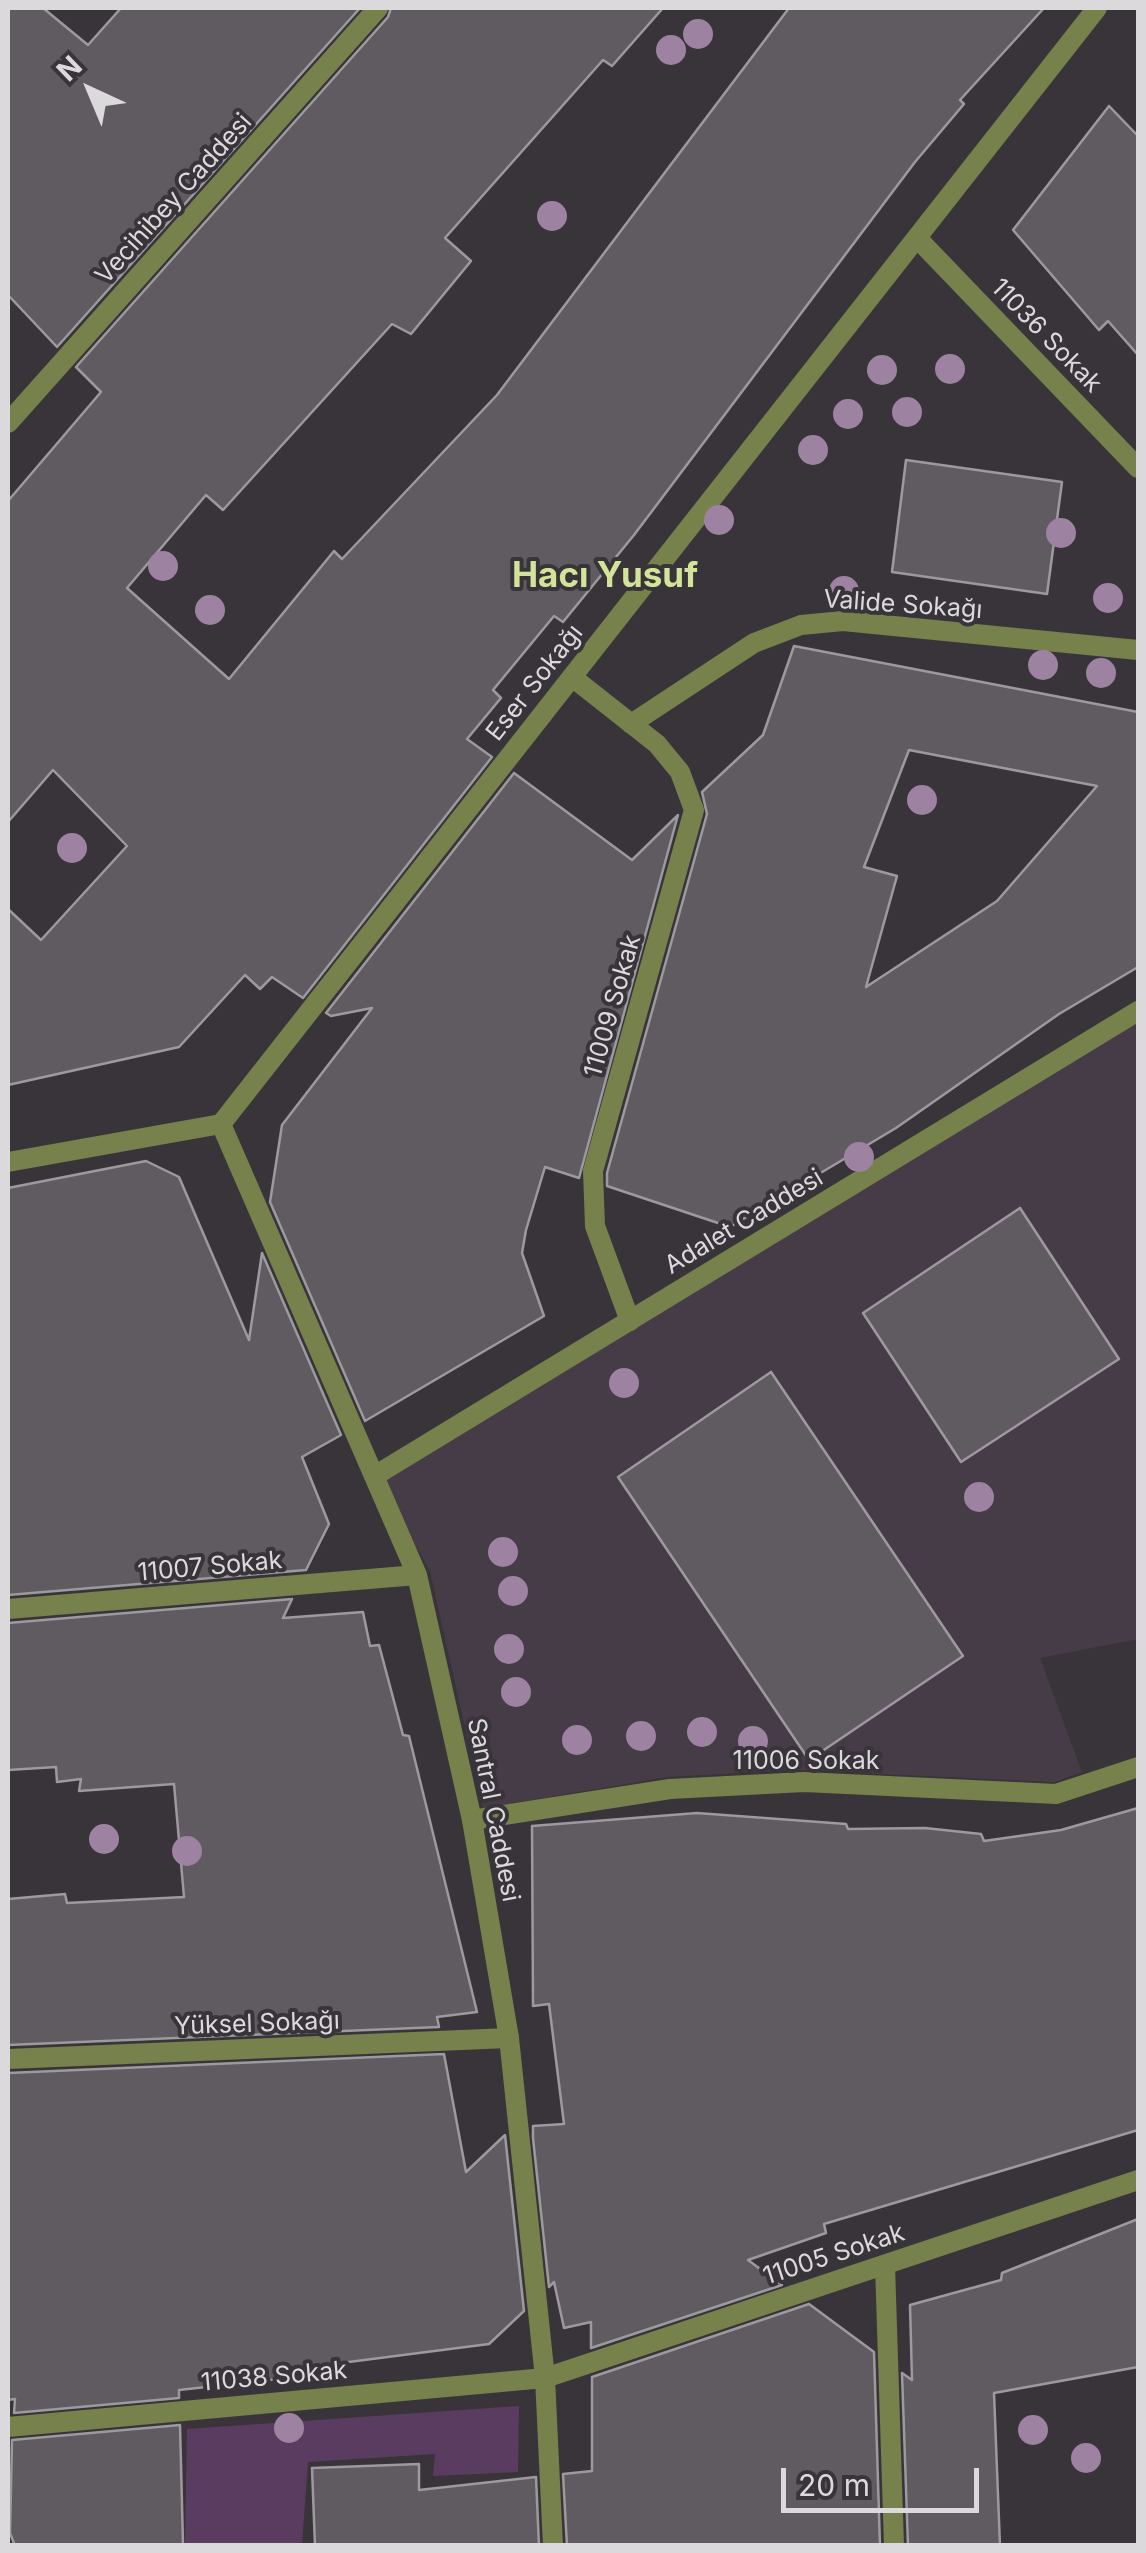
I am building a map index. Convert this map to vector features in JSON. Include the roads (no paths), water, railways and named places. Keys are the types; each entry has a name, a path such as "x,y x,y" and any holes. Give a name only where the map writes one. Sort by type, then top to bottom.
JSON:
{"street":[{"name":"Vecihibey Caddesi","path":"8,423 378,8"},
{"name":"Eser Sokağı","path":"222,1124 1097,8"},
{"name":"11036 Sokak","path":"918,239 1138,468"},
{"name":"Valide Sokağı","path":"630,724 754,643 801,625 843,622 1138,650"},
{"name":"11009 Sokak","path":"572,676 657,744 680,772 694,810 594,1171 595,1226 630,1321"},
{"name":"Adalet Caddesi","path":"376,1475 1138,1011"},
{"path":"8,1162 222,1124"},
{"name":"Santral Caddesi","path":"222,1124 418,1575 472,1820 509,2038 545,2378 553,2546"},
{"name":"11007 Sokak","path":"8,1609 418,1575"},
{"name":"11006 Sokak","path":"472,1820 670,1789 804,1782 1056,1794 1138,1767"},
{"name":"Yüksel Sokağı","path":"8,2060 509,2038"},
{"name":"11005 Sokak","path":"545,2378 1138,2180"},
{"path":"885,2265 894,2546"},
{"name":"11038 Sokak","path":"8,2427 545,2378"}],"district":[{"name":"Hacı Yusuf","path":"605,576"}]}
